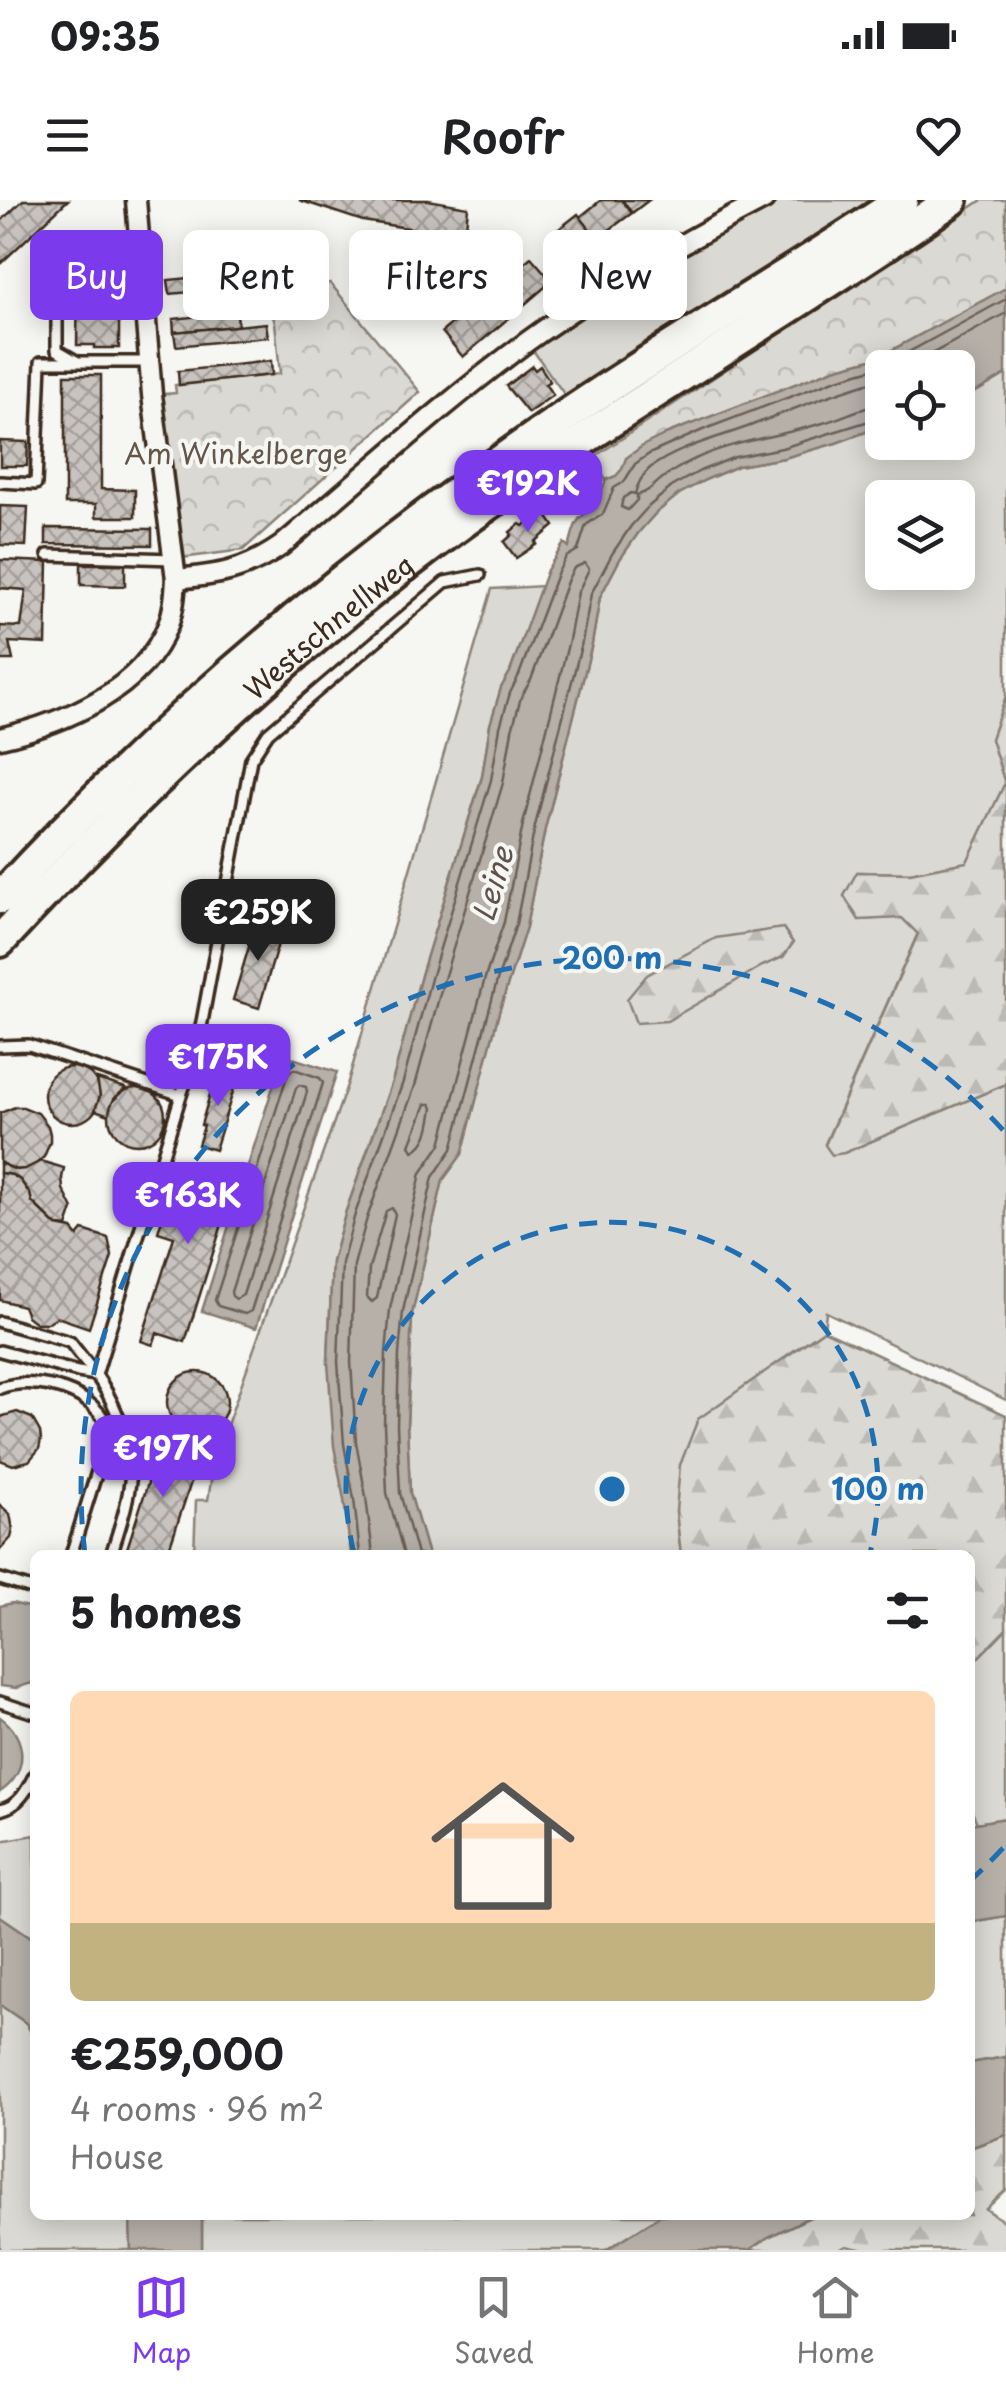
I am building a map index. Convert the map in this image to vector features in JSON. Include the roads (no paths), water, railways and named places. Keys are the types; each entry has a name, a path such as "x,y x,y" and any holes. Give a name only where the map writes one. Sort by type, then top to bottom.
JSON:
{"highway":[{"name":"Westschnellweg","path":"0,898 144,751 350,573 529,440 902,200"},
{"name":"Westschnellweg","path":"0,941 66,869 166,771 369,594 545,464 952,200"}],"street":[{"path":"0,738 63,720 91,706 134,674 152,654 168,625 175,598 176,579 148,362 136,200"},
{"path":"176,579 234,571 259,562 527,342 654,260 764,200"}],"lane":[{"path":"57,320 57,350 78,362"},
{"path":"0,482 36,484 41,362 148,362"},
{"path":"48,556 173,559"},
{"path":"96,1375 196,1054 251,759 268,733 445,582 480,575"},
{"path":"0,1046 29,1045 181,1095"},
{"path":"0,1322 70,1342 110,1395 131,1460 128,1494 112,1550"},
{"path":"0,1351 96,1375"},
{"path":"0,1388 24,1384 79,1394 107,1425 109,1434 73,1550"},
{"path":"109,1434 122,1432"},
{"path":"0,1580 30,1589"},
{"path":"0,1702 30,1709"},
{"path":"0,1810 24,1795 30,1784"}],"water":[{"path":"1006,288 1006,374 975,392 975,350 892,350"},
{"name":"Leine","path":"865,361 865,432 784,458 738,466 679,494 639,532 600,597 526,927 462,1154 443,1180 412,1314 407,1425 410,1493 427,1550 350,1550 334,1446 328,1362 332,1262 393,1079 482,777 490,725 501,688 547,570 564,543 569,547 579,519 595,508 606,480 616,476 626,458 644,445 834,369"},
{"path":"283,1055 337,1072 256,1328 202,1311"},
{"path":"12,1603 30,1608 30,1684 16,1688 0,1686 0,1606"},
{"path":"0,1717 16,1734 21,1755 16,1775 0,1792"},
{"path":"1006,1818 1006,1916 975,1921 975,1823"},
{"path":"0,1916 30,1937 30,2030 0,2005"},
{"path":"1006,2057 1006,2135 975,2146 975,2062"},
{"path":"130,2220 202,2220 202,2250 131,2250"},
{"path":"653,2220 804,2220 749,2250 606,2250"}],"park label":[{"name":"Am Winkelberge","path":"236,454"}]}
